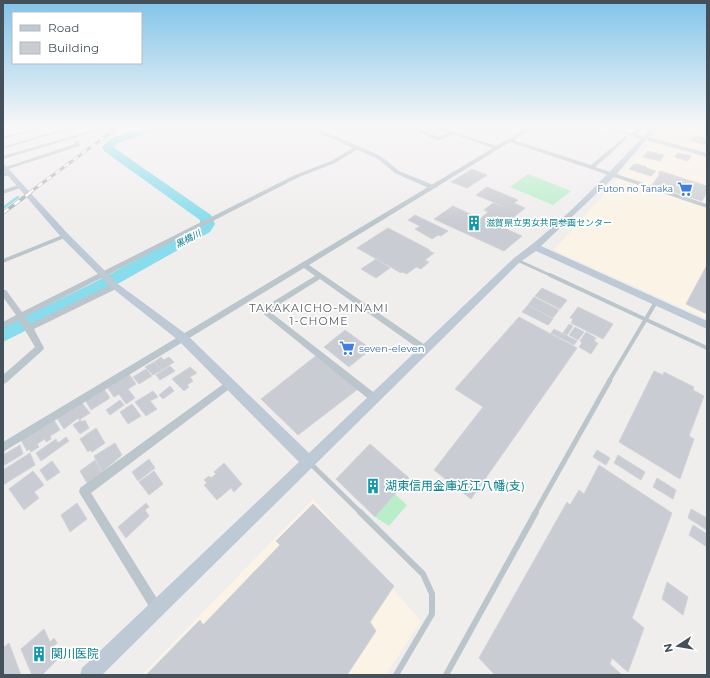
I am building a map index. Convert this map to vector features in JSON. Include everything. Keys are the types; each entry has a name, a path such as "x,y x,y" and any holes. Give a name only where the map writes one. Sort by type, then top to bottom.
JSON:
{"street":[{"path":"38,159 5,170 21,186 64,236 115,286 182,337 308,461"},
{"path":"3,325 297,176 339,159"},
{"path":"381,159 397,172 434,187"},
{"path":"3,447 182,337 480,159"},
{"path":"565,159 707,206"},
{"path":"592,168 602,159"},
{"path":"89,675 308,461 517,260 534,247 626,159"},
{"path":"3,192 21,186"},
{"path":"3,261 64,236"},
{"path":"534,247 707,324"},
{"path":"304,264 425,349"},
{"path":"320,276 264,311 374,398"},
{"path":"29,328 115,286"},
{"path":"3,292 29,328 40,348 3,380"},
{"path":"157,609 84,492 229,384"}],"lane":[{"path":"517,260 707,348"},
{"path":"446,675 593,408 647,320 656,302"},
{"path":"308,461 423,574 432,594 432,614 396,675"}],"shaded area":[{"path":"636,159 707,159 707,319 554,250"},
{"path":"313,499 421,621 386,675 142,675"}],"green space":[{"path":"528,174 571,191 553,205 510,187"},
{"path":"395,494 407,505 389,526 375,517"}],"building":[{"path":"650,159 662,159 660,161"},
{"path":"680,159 689,159 688,161"},
{"path":"636,164 656,171 651,176 629,169"},
{"path":"472,169 487,175 467,188 451,182"},
{"name":"Futon no Tanaka","path":"660,171 707,186 707,192 702,201 652,185 660,174 658,174"},
{"name":"滋賀県立男女共同参画センター","path":"487,187 518,200 514,203 525,208 502,227 522,236 504,251 434,219 453,206 480,219 488,212 484,210 493,203 503,206 476,195"},
{"path":"415,215 448,231 441,236 438,235 432,239 415,229 420,226 408,220"},
{"path":"388,228 434,253 425,260 429,262 421,269 416,267 407,274 401,273 357,248"},
{"path":"376,259 390,268 376,278 361,269"},
{"path":"707,265 707,314 686,304"},
{"path":"542,288 567,300 560,309 535,296"},
{"path":"534,297 559,310 553,318 528,305"},
{"path":"528,305 553,319 548,325 522,312"},
{"path":"578,307 613,324 603,339 571,323 573,319 570,318"},
{"path":"519,317 577,348 471,499 434,470 483,407 455,389"},
{"path":"569,324 573,326 567,335 563,333"},
{"path":"575,327 584,332 578,340 569,335"},
{"path":"554,329 577,341 574,345 551,333"},
{"name":"seven-eleven","path":"345,330 371,349 349,367 324,347"},
{"path":"586,332 596,338 594,341 598,343 591,354 579,347 582,343 580,341"},
{"path":"317,355 358,389 298,435 261,399"},
{"path":"161,357 164,360 169,357 174,362 162,370 154,362"},
{"path":"154,362 162,370 153,375 145,367"},
{"path":"170,366 175,371 160,380 156,375"},
{"path":"190,367 197,373 190,377 193,381 187,385 189,387 184,391 172,379"},
{"path":"146,369 152,376 139,384 133,377"},
{"path":"654,371 663,375 664,372 694,387 693,390 704,396 689,436 694,439 680,479 619,442"},
{"path":"129,374 136,384 128,389 135,398 126,404 119,394 114,397 107,387"},
{"path":"170,386 174,391 163,399 159,395"},
{"path":"104,389 110,398 91,410 85,400"},
{"path":"153,391 158,397 150,401 157,409 146,416 135,402"},
{"path":"120,400 124,405 110,415 106,410"},
{"path":"82,403 90,413 79,420 78,418 64,429 57,418"},
{"path":"132,404 141,416 128,424 120,412"},
{"path":"54,420 60,430 50,436 51,439 46,442 45,439 37,444 39,447 31,452 29,449 27,451 21,440"},
{"path":"81,420 82,422 85,420 89,428 80,434 73,425"},
{"path":"96,428 105,443 92,452 90,450 88,452 80,439"},
{"path":"66,437 69,441 41,461 36,453 56,439 58,443"},
{"path":"115,443 122,455 102,472 94,456"},
{"name":"湖東信用金庫近江八幡(支)","path":"370,444 409,478 375,517 336,479"},
{"path":"20,445 23,454 3,466 3,451 5,454"},
{"path":"597,450 610,458 606,465 593,457"},
{"path":"30,453 35,465 3,485 3,470"},
{"path":"618,455 645,472 641,480 614,463"},
{"path":"149,459 155,468 138,481 132,472"},
{"path":"95,460 102,473 87,483 80,471"},
{"path":"52,461 60,472 47,481 40,470"},
{"path":"224,463 242,484 234,492 231,488 217,500 204,485 207,483 204,480 209,476 211,478 216,474 214,472"},
{"path":"599,465 672,513 632,618 644,628 628,672 612,658 610,664 622,675 495,675 479,658 567,502 570,505 579,490 584,494"},
{"path":"33,471 44,485 34,492 39,498 24,510 9,489"},
{"path":"154,471 163,484 149,495 139,482"},
{"path":"657,478 676,490 673,499 653,487"},
{"path":"77,503 87,519 70,532 61,515"},
{"path":"146,503 149,507 145,510 149,516 126,538 118,527"},
{"path":"313,504 394,586 370,622 376,631 347,675 146,675 200,620 203,625 280,545 276,541"},
{"path":"691,509 707,518 707,530 688,518"},
{"path":"693,525 707,534 707,547 689,535"},
{"path":"667,582 688,597 683,615 662,599"},
{"name":"関川医院","path":"44,629 50,642 54,638 57,643 51,648 57,660 42,675 32,675 21,649"},
{"path":"9,643 21,675 3,675 3,648"}],"waterway":[{"name":"黒橋川","path":"3,335 99,287 205,229 208,224 206,218 122,159"},
{"path":"3,208 18,197"}],"railway":[{"path":"29,193 75,159"},
{"path":"3,213 31,192"}],"place":[{"name":"Futon no Tanaka","path":"685,189"},
{"name":"滋賀県立男女共同参画センター","path":"474,223"},
{"name":"seven-eleven","path":"347,348"},
{"name":"湖東信用金庫近江八幡(支)","path":"373,486"},
{"name":"関川医院","path":"39,654"}],"district":[{"name":"TAKAKAICHO-MINAMI 1-CHOME","path":"319,314"}]}
